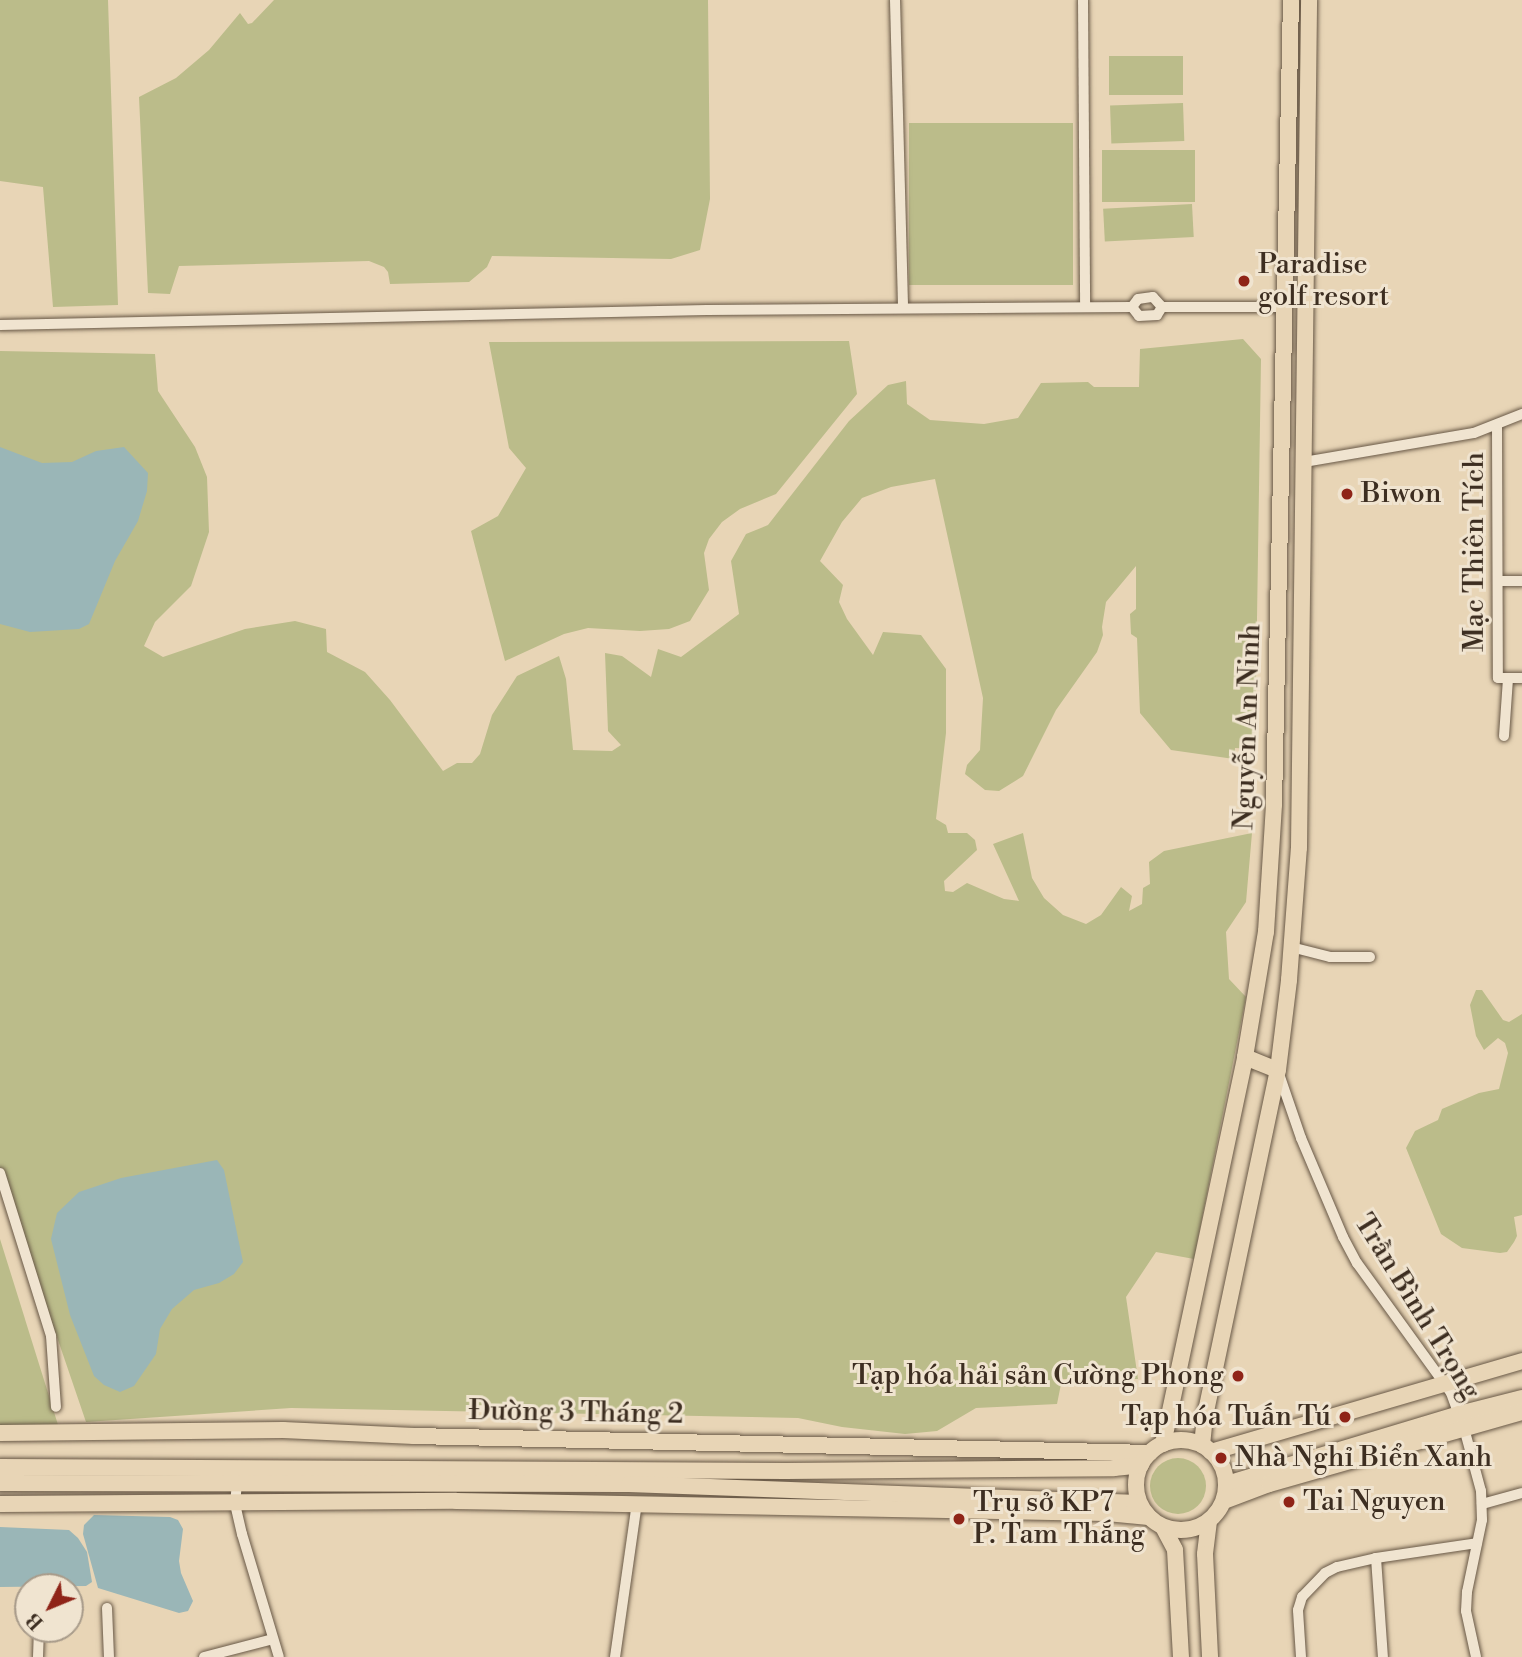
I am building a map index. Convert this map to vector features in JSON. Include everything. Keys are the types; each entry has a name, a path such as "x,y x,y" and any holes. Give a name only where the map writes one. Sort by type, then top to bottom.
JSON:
{"main road":[{"name":"Nguyễn An Ninh","path":"1151,1454 1245,1057 1266,932 1273,804 1291,0"},
{"name":"Nguyễn An Ninh","path":"1211,1452 1205,1416 1278,1070 1292,947 1299,803 1309,0"},
{"path":"1285,307 1307,307"},
{"path":"1273,804 1299,803"},
{"path":"1252,1023 1282,1026"},
{"path":"1245,1057 1278,1070"},
{"path":"1448,1389 1522,1361"},
{"path":"1211,1452 1227,1484 1224,1501 1209,1521 1195,1529 1179,1531 1163,1527 1149,1517 1139,1503 1136,1490 1151,1454 1176,1440 1211,1452 1522,1372"},
{"path":"1224,1501 1462,1421 1522,1398"},
{"path":"1227,1484 1462,1421 1522,1412"},
{"name":"Đường 3 Tháng 2","path":"0,1433 283,1430 414,1436 1151,1454"},
{"name":"Đường 3 Tháng 2","path":"0,1467 800,1471 1114,1468 1151,1454"},
{"path":"0,1483 629,1484 1139,1503"},
{"path":"0,1504 456,1501 637,1503 1107,1513 1149,1517"},
{"path":"1209,1521 1205,1554 1210,1657"},
{"path":"1163,1527 1175,1550 1181,1657"}],"street":[{"path":"895,0 903,307"},
{"path":"1083,0 1085,307"},
{"path":"1132,307 1138,299 1153,297 1162,307 1285,307"},
{"path":"0,325 903,307 1132,307"},
{"path":"1132,307 1139,316 1157,315 1162,307"},
{"path":"1304,463 1474,433 1522,414"},
{"name":"Mạc Thiên Tích","path":"1497,426 1498,581 1504,736"},
{"path":"1498,581 1522,581"},
{"path":"1503,678 1522,678"},
{"path":"1292,947 1330,957 1370,957"},
{"name":"Trần Bình Trọng","path":"1278,1070 1301,1138 1343,1237 1357,1263 1448,1389 1462,1421 1482,1504 1466,1611 1476,1657"},
{"path":"0,1173 51,1336 56,1407"},
{"path":"237,1482 235,1504 279,1657"},
{"path":"1482,1504 1522,1493"},
{"path":"615,1657 637,1503"},
{"path":"1301,1657 1298,1610 1302,1597 1314,1582 1337,1567 1376,1558 1477,1543"},
{"path":"1376,1558 1383,1657"},
{"path":"107,1608 109,1657"},
{"path":"204,1657 273,1639"}],"green space":[{"path":"0,0 108,0 118,305 53,307 43,187 0,181"},
{"path":"274,0 708,0 710,199 700,250 671,259 492,256 487,267 469,282 390,284 388,272 384,267 369,261 179,266 170,294 148,293 139,97 176,78 209,50 240,13 248,24 252,23"},
{"path":"1109,56 1183,56 1183,95 1109,95"},
{"path":"1183,103 1184,141 1111,144 1110,106"},
{"path":"909,123 1073,123 1073,285 909,285"},
{"path":"1102,150 1195,150 1195,202 1102,202"},
{"path":"1192,204 1194,237 1105,242 1103,209"},
{"path":"1243,339 1261,359 1255,749 1235,748 1234,759 1171,750 1140,713 1137,638 1131,634 1130,614 1136,609 1136,566 1106,602 1103,635 1097,652 1056,710 1023,776 999,791 985,790 965,774 967,765 980,750 983,698 935,479 891,487 862,498 842,522 820,561 843,585 839,602 847,619 873,655 883,632 921,635 946,669 946,733 936,819 946,825 948,833 967,833 975,840 977,850 944,881 945,891 953,892 967,883 1004,899 1019,901 993,844 1023,833 1032,878 1044,898 1063,915 1086,924 1101,915 1121,887 1132,896 1129,911 1142,904 1143,888 1150,884 1149,862 1164,851 1252,833 1246,902 1226,932 1229,979 1246,997 1194,1259 1156,1252 1126,1297 1138,1379 1062,1379 1057,1404 976,1408 937,1431 905,1434 842,1427 798,1418 291,1408 86,1422 0,1170 0,351 155,354 158,391 195,447 207,477 209,532 191,586 155,622 144,646 163,657 245,629 295,621 326,629 327,652 365,672 390,700 443,771 457,763 472,763 480,754 492,715 517,676 559,656 566,679 573,750 612,751 621,745 608,731 605,653 622,656 651,677 658,649 681,657 739,614 731,561 746,534 768,525 849,421 888,385 906,381 907,404 930,420 984,424 1018,418 1041,383 1088,382 1094,387 1139,387 1140,349"},
{"path":"849,341 857,394 776,494 740,509 722,522 709,539 704,553 709,590 690,621 669,629 640,631 588,628 564,634 505,661 471,531 498,516 526,468 509,448 489,342"},
{"path":"1476,990 1482,990 1503,1020 1509,1022 1522,1014 1522,1215 1514,1217 1517,1236 1514,1242 1507,1252 1500,1253 1462,1248 1441,1234 1406,1148 1415,1131 1438,1120 1442,1109 1479,1093 1499,1089 1508,1053 1505,1043 1498,1038 1484,1050 1476,1036 1470,1005"},
{"path":"0,1239 59,1428 0,1428"},
{"path":"1178,1458 1189,1460 1198,1466 1204,1475 1204,1497 1198,1506 1189,1512 1178,1514 1167,1512 1158,1506 1152,1497 1150,1486 1152,1475 1158,1466 1167,1460"}],"water":[{"path":"0,447 42,463 72,462 96,451 124,447 148,473 147,491 138,521 115,561 89,624 79,629 30,632 0,624"},
{"path":"217,1160 224,1170 243,1262 234,1274 219,1283 194,1290 172,1309 160,1329 156,1354 134,1386 120,1392 104,1385 94,1376 70,1315 51,1239 57,1213 79,1192 121,1178"},
{"path":"94,1515 170,1517 178,1520 183,1529 179,1561 181,1573 193,1601 188,1611 179,1613 98,1588 83,1534 84,1525"},
{"path":"0,1527 69,1530 87,1552 92,1582 86,1586 84,1573 14,1573 14,1587 0,1587"}],"place":[{"name":"Paradise golf resort","path":"1244,281"},
{"name":"Biwon","path":"1347,494"},
{"name":"Tạp hóa hải sản Cường Phong","path":"1238,1376"},
{"name":"Tạp hóa Tuấn Tú","path":"1345,1417"},
{"name":"Nhà Nghỉ Biển Xanh","path":"1221,1458"},
{"name":"Tai Nguyen","path":"1289,1502"},
{"name":"Trụ sở KP7 P. Tam Thắng","path":"959,1519"}]}
